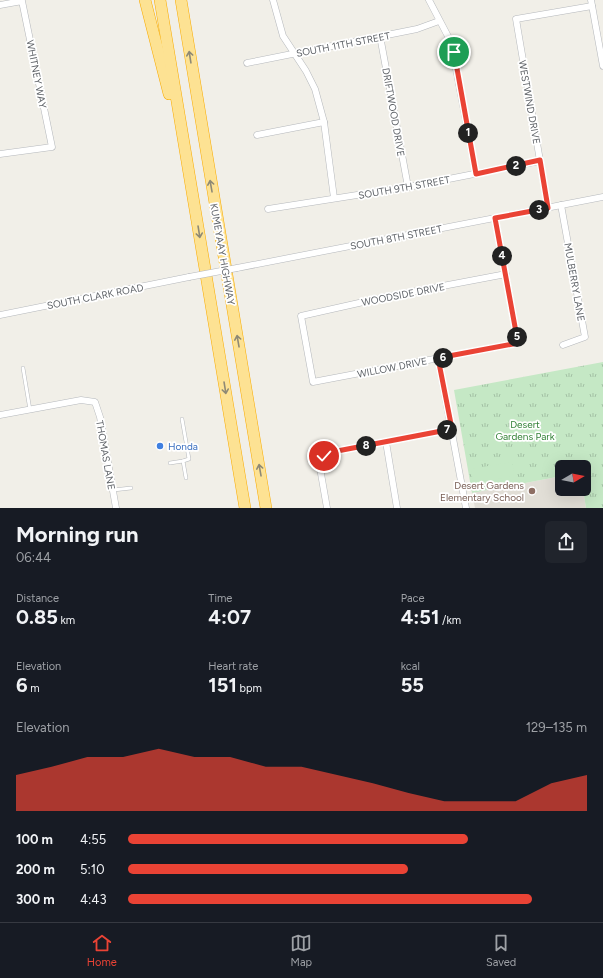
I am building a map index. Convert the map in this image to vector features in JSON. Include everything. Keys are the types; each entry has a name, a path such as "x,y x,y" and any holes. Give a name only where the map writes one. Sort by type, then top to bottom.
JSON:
{"highway":[{"path":"145,0 166,83 181,158 190,178"},
{"name":"KUMEYAAY HIGHWAY","path":"160,0 245,508"},
{"name":"KUMEYAAY HIGHWAY","path":"181,0 266,508"}],"street":[{"path":"273,0 283,36 314,86 324,122 334,198"},
{"path":"429,0 451,42 454,52 476,174"},
{"path":"0,5 22,1"},
{"name":"WHITNEY WAY","path":"0,154 52,147 22,1"},
{"path":"591,3 603,66"},
{"name":"WESTWIND DRIVE","path":"548,208 516,19 591,3"},
{"name":"SOUTH 11TH STREET","path":"247,63 417,29 439,21"},
{"name":"DRIFTWOOD DRIVE","path":"380,36 408,187"},
{"path":"257,135 324,122"},
{"name":"SOUTH 9TH STREET","path":"268,209 408,187 540,160"},
{"name":"SOUTH 8TH STREET","path":"189,277 603,197"},
{"name":"MULBERRY LANE","path":"561,206 584,337 563,345"},
{"path":"495,218 506,274"},
{"name":"WOODSIDE DRIVE","path":"313,382 301,316 390,296 506,274"},
{"name":"WILLOW DRIVE","path":"313,382 518,343 506,274"},
{"name":"SOUTH CLARK ROAD","path":"0,315 189,277"},
{"path":"438,358 466,508"},
{"name":"THOMAS LANE","path":"30,410 81,400 95,402 100,416 116,508"},
{"path":"0,415 30,410"},
{"path":"327,508 320,468 324,456 332,452 452,429"},
{"path":"386,442 397,508"}],"lane":[{"path":"23,368 30,410"},
{"path":"170,463 189,459 182,419"},
{"path":"184,461 186,478"},
{"path":"113,490 131,488"}],"shaded area":[{"name":"Desert Gardens Elementary School","path":"555,477 555,496 584,496 586,508 475,508 472,493"}],"green space":[{"name":"Desert Gardens Park","path":"603,362 603,508 586,508 584,496 591,496 591,460 555,460 555,477 472,493 454,390"},
{"path":"512,462 515,476 473,483 471,469"}],"place":[{"name":"Honda","path":"160,446"},
{"name":"Desert Gardens Elementary School","path":"532,491"}],"route":[{"path":"324,456 332,452 452,429 438,358 518,343 495,218 548,208 540,160 476,174 454,52"}]}
